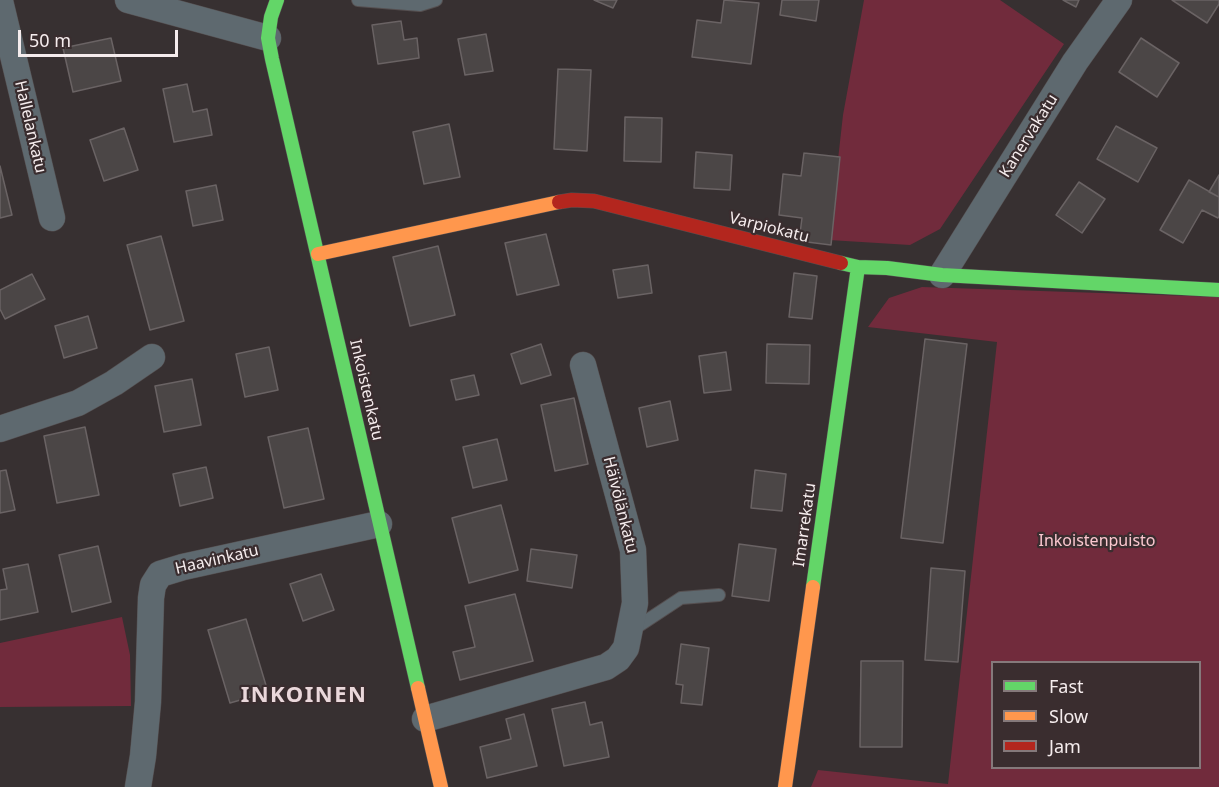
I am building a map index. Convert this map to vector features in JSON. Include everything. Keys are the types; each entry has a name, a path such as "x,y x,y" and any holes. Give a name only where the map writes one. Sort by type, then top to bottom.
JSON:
{"street":[{"path":"129,0 268,38"},
{"name":"Inkoistenkatu","path":"278,0 271,17 268,38 441,787"},
{"name":"Kanervakatu","path":"942,274 1075,62 1119,0"},
{"name":"Hallelankatu","path":"0,1 52,218"},
{"name":"Varpiokatu","path":"318,254 572,200 594,201 858,267 1219,290"},
{"name":"Imarrekatu","path":"785,787 858,267"},
{"path":"0,429 78,402 152,357"},
{"name":"Häivölänkatu","path":"425,718 606,667 618,659 626,648 635,603 633,550 583,365"},
{"name":"Haavinkatu","path":"138,787 148,702 151,598 153,585 160,574 379,524"}],"lane":[{"path":"358,0 420,5 436,0"},
{"path":"630,632 681,598 719,595"}],"green space":[{"path":"864,0 1000,0 1064,44 940,229 910,245 829,240 843,115"},
{"name":"Inkoistenpuisto","path":"922,287 1219,297 1219,787 811,787 818,770 948,784 997,342 868,327 889,298"},
{"path":"122,617 130,655 131,706 0,707 0,643"}],"building":[{"path":"594,0 617,0 613,8"},
{"path":"724,0 759,3 751,64 692,57 697,20 721,23"},
{"path":"782,0 819,0 816,21 780,15"},
{"path":"1063,0 1079,0 1076,7"},
{"path":"1172,0 1219,0 1219,4 1207,23"},
{"path":"401,21 404,40 417,38 419,58 378,64 372,25"},
{"path":"486,34 493,71 465,75 458,39"},
{"path":"111,38 121,81 73,92 63,48"},
{"path":"1141,38 1179,63 1157,97 1119,72"},
{"path":"558,69 591,70 587,151 554,149"},
{"path":"187,84 193,112 207,109 212,135 174,142 163,89"},
{"path":"625,117 662,118 661,162 624,161"},
{"path":"449,124 460,177 424,184 413,132"},
{"path":"1116,126 1157,148 1138,182 1097,159"},
{"path":"124,128 138,170 104,181 90,140"},
{"path":"696,152 732,155 730,190 694,188"},
{"path":"804,153 840,157 831,245 799,241 802,218 779,215 783,174 801,176"},
{"path":"0,166 12,215 0,218"},
{"path":"1219,175 1219,197 1209,192"},
{"path":"1189,180 1219,197 1219,216 1218,218 1202,210 1183,243 1160,230"},
{"path":"1079,182 1105,199 1082,233 1056,215"},
{"path":"216,185 223,220 193,226 186,191"},
{"path":"546,234 559,285 517,295 505,243"},
{"path":"161,236 184,321 150,330 127,245"},
{"path":"438,246 455,315 410,326 393,257"},
{"path":"648,265 652,293 618,298 613,270"},
{"path":"794,273 817,276 812,319 789,317"},
{"path":"32,274 45,299 5,319 0,309 0,290"},
{"path":"88,316 97,348 64,358 55,326"},
{"path":"925,339 967,344 943,543 901,538"},
{"path":"541,344 551,375 521,384 511,354"},
{"path":"767,344 810,345 809,384 766,383"},
{"path":"269,347 278,390 245,397 236,354"},
{"path":"726,352 731,390 704,393 699,356"},
{"path":"474,375 479,395 456,400 451,380"},
{"path":"192,379 201,425 164,432 155,386"},
{"path":"574,398 588,464 555,471 541,405"},
{"path":"670,401 678,440 647,447 639,408"},
{"path":"85,427 99,495 57,503 44,436"},
{"path":"308,428 324,499 284,508 268,437"},
{"path":"497,439 507,480 473,488 463,447"},
{"path":"206,467 213,498 180,506 173,474"},
{"path":"6,470 15,510 0,513 0,471"},
{"path":"755,470 786,474 782,511 751,508"},
{"path":"501,505 518,570 469,583 452,518"},
{"path":"739,544 776,549 769,601 732,596"},
{"path":"98,546 111,602 72,612 59,555"},
{"path":"531,549 577,555 572,588 527,581"},
{"path":"28,564 38,612 0,620 0,590 7,589 3,569"},
{"path":"931,568 965,571 958,662 925,660"},
{"path":"321,574 334,610 303,621 290,584"},
{"path":"515,594 533,661 460,680 453,652 475,647 465,606"},
{"path":"246,619 268,692 230,703 208,630"},
{"path":"681,644 709,648 702,705 681,703 683,685 676,684"},
{"path":"861,661 903,661 902,747 860,747"},
{"path":"585,702 590,725 602,722 609,757 564,766 552,709"},
{"path":"524,714 537,766 487,778 480,747 511,739 506,719"}],"traffic: fast":[{"path":"277,0 271,17 268,38 272,59 418,688"},
{"path":"841,263 858,267 942,275 1219,290"},
{"path":"813,587 858,267"}],"traffic: slow":[{"path":"318,254 559,202"},
{"path":"785,787 813,587"},
{"path":"418,688 441,787"}],"traffic: jam":[{"path":"559,202 594,201 841,263"}],"district":[{"name":"INKOINEN","path":"304,696"}]}
